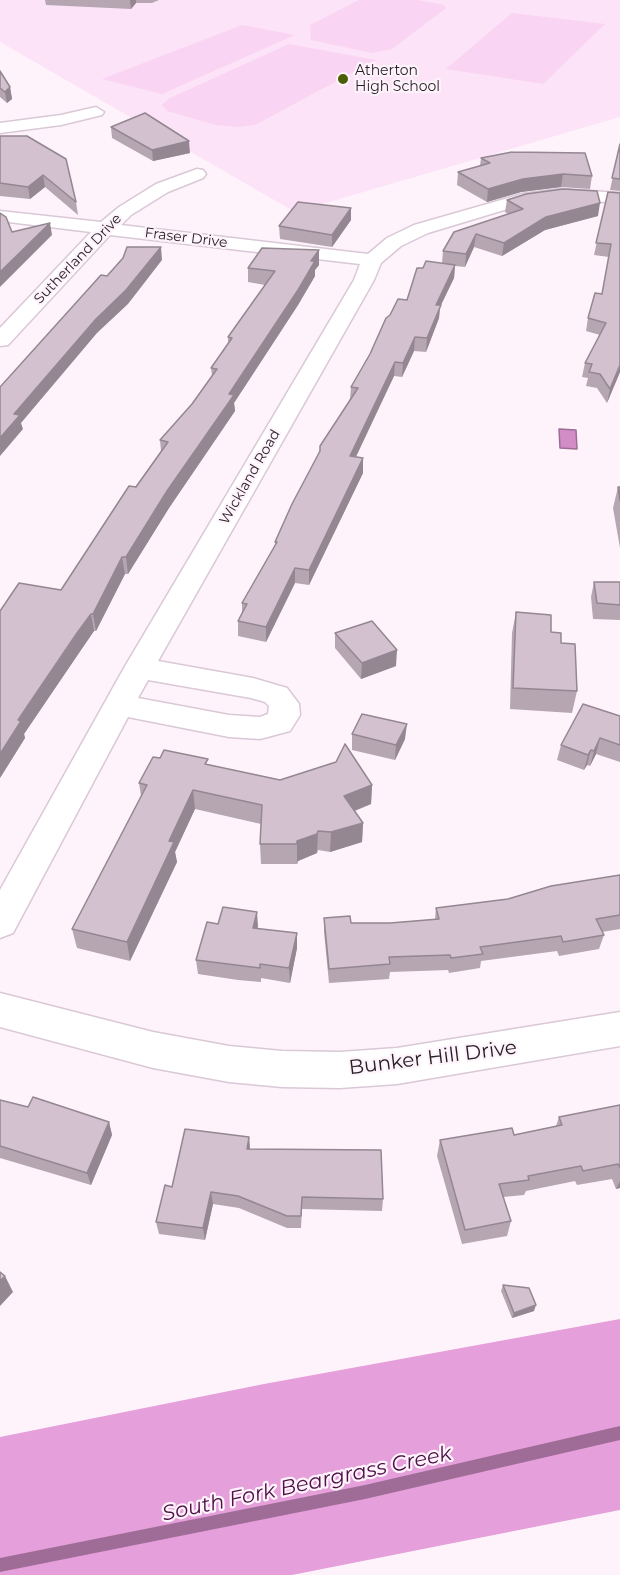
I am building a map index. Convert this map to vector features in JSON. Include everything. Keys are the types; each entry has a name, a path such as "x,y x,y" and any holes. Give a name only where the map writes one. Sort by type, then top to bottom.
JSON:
{"street":[{"path":"0,128 61,120 96,112"},
{"name":"Sutherland Drive","path":"0,340 105,229 147,196 197,174"},
{"name":"Wickland Road","path":"0,923 139,668 364,280 372,260 394,242 422,229 522,199 561,194 620,198"},
{"name":"Fraser Drive","path":"0,216 372,260"},
{"path":"119,705 229,726 260,728 279,723 284,715 284,704 276,695 253,688 139,668"},
{"name":"Bunker Hill Drive","path":"0,1010 153,1050 229,1064 282,1069 340,1070 397,1066 620,1029"}],"shaded area":[{"name":"Atherton High School","path":"0,0 620,0 620,117 295,212 0,42"},
{"path":"359,0 418,0 444,5 446,8 392,49 372,53 311,40 310,25"},
{"path":"512,13 605,24 543,84 446,69"},
{"path":"242,25 295,35 162,94 102,79"},
{"path":"289,44 376,60 255,125 238,127 216,125 167,111 162,105 170,98"},
{"path":"559,429 576,430 577,449 560,448"},
{"path":"620,1319 620,1510 292,1575 0,1575 0,1437 264,1384"}],"building":[{"path":"0,71 10,87 5,92 0,88"},
{"path":"145,113 189,141 152,150 111,127"},
{"path":"0,136 27,136 66,159 76,202 43,175 28,187 0,183"},
{"path":"620,144 620,179 612,178"},
{"path":"512,152 585,153 592,176 563,174 523,179 488,189 458,172 490,163 481,158"},
{"path":"563,189 597,191 600,203 546,217 504,243 476,234 466,254 443,251 454,232 523,209 507,200 526,194"},
{"path":"608,192 620,193 620,365 610,389 600,374 589,372 592,364 585,363 606,323 588,318 595,293 602,294 611,244 596,243"},
{"path":"298,202 351,208 332,235 279,226"},
{"path":"0,213 6,217 12,232 50,223 0,272"},
{"path":"127,247 161,247 126,290 96,319 14,414 20,415 0,438 0,387 101,275 107,276 123,258"},
{"path":"262,248 319,250 311,261 315,261 298,290 229,394 234,395 167,491 126,557 122,557 93,614 77,633 18,720 21,721 0,754 0,611 19,583 61,590 129,486 136,487 168,442 160,440 192,404 217,369 211,368 232,338 228,337 275,271 248,268"},
{"path":"426,261 455,265 436,305 441,305 427,338 415,337 403,363 395,362 350,456 363,458 309,570 295,568 266,627 238,621 247,604 242,603 277,542 275,542 292,504 320,451 320,446 358,388 351,387 370,354 386,318 398,299 407,300 417,268 423,268"},
{"path":"594,582 620,582 620,605 597,603"},
{"path":"516,612 551,615 551,632 561,633 561,643 575,644 577,691 513,688"},
{"path":"372,621 397,650 362,663 335,633"},
{"path":"583,704 620,716 620,745 600,738 594,751 591,750 588,755 561,745"},
{"path":"362,714 407,724 396,745 352,734"},
{"path":"345,744 372,785 344,796 363,823 331,832 318,831 317,834 297,841 297,844 260,844 262,805 193,790 169,841 174,842 127,942 72,929 147,785 139,783 153,757 160,758 164,750 208,759 205,764 280,780 336,762"},
{"path":"620,875 620,915 596,919 604,935 563,942 561,936 480,947 483,954 451,958 450,955 389,957 390,964 329,969 324,918 350,916 351,923 439,919 436,908 508,899 551,886"},
{"path":"223,907 257,912 253,928 297,933 289,968 260,964 260,968 196,960 207,922 218,924"},
{"path":"33,1097 109,1122 87,1173 0,1146 0,1100 28,1107"},
{"path":"620,1105 620,1168 618,1164 583,1171 581,1166 528,1176 529,1180 499,1184 511,1221 465,1230 440,1140 512,1128 514,1135 562,1125 559,1117"},
{"path":"185,1129 249,1137 247,1149 381,1150 383,1199 302,1197 301,1216 287,1216 238,1196 211,1192 203,1228 156,1222 165,1185 172,1187"},
{"path":"503,1285 529,1288 536,1305 514,1313"}],"waterway":[{"name":"South Fork Beargrass Creek","path":"0,1565 365,1492 620,1433"}],"place":[{"name":"Atherton High School","path":"343,79"}]}
